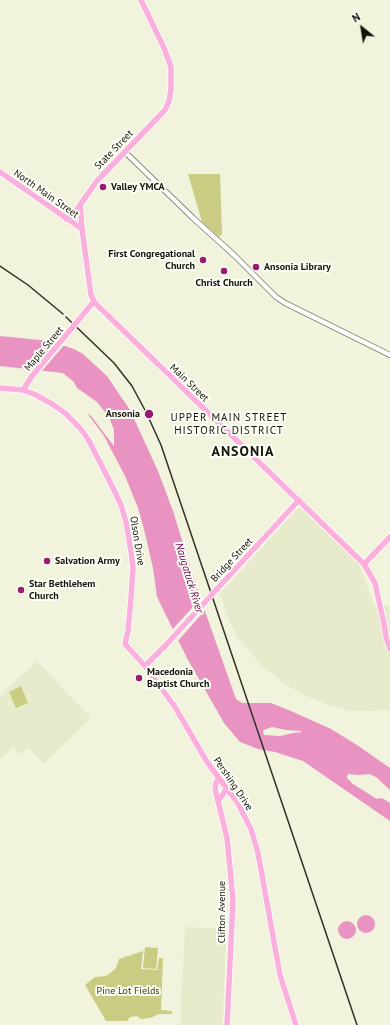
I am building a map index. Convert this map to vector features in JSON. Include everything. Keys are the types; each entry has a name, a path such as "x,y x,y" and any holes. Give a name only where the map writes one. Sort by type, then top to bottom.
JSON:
{"main road":[{"name":"State Street","path":"66,219 74,214 96,182 165,110 169,102 171,89 171,67 141,0"},
{"name":"North Main Street","path":"0,172 82,230"},
{"path":"80,205 91,295 94,301"},
{"name":"Maple Street","path":"23,390 32,376 94,301"},
{"name":"Main Street","path":"94,301 208,414 364,564 375,583 386,637 390,649"},
{"path":"0,388 23,390"},
{"name":"Olson Drive","path":"23,390 52,404 65,413 80,428 93,447 121,505 126,522 131,551 132,568 128,631 125,644"},
{"name":"Bridge Street","path":"145,666 298,500"},
{"path":"364,564 390,537"},
{"name":"Pershing Drive","path":"125,644 145,666 175,707 207,762 237,802 251,829 258,853 280,975 296,1025"},
{"name":"Clifton Avenue","path":"220,778 215,786 227,838 233,900 227,1025"},
{"path":"219,800 227,788"}],"street":[{"path":"125,152 193,218 233,254 276,297 390,355"}],"shaded area":[{"path":"299,507 359,564 375,607 390,605 390,710 349,711 326,704 302,694 285,684 261,665 238,638 228,618 220,594"},
{"path":"37,661 89,716 89,720 44,764 29,748 21,755 13,747 0,760 0,698 6,692 5,691"},
{"path":"185,927 227,929 222,1025 180,1025"}],"green space":[{"path":"188,174 220,174 222,234 219,237 202,222"},
{"path":"21,686 28,703 16,708 9,692"},
{"path":"145,947 158,948 156,969 143,968"},
{"name":"Pine Lot Fields","path":"143,951 141,969 157,970 159,958 163,958 161,1010 172,1011 172,1014 159,1014 150,1018 141,1019 137,1016 130,1017 127,1021 106,1021 85,985 95,977 106,976 109,974 116,968 119,959"}],"water":[{"name":"Naugatuck River","path":"0,336 50,341 74,349 83,354 107,376 130,410 158,471 173,511 196,586 236,699 242,703 271,703 291,711 331,729 390,768 390,790 376,777 369,774 348,774 347,778 353,784 377,799 382,798 390,803 390,821 303,761 275,752 258,749 240,742 224,723 187,658 157,597 153,568 138,508 125,476 104,436 87,413 114,446 114,430 109,417 97,402 77,388 74,382 63,373 0,366","holes":["272,727 302,732 280,736 264,735 263,731"]},
{"path":"366,915 372,918 375,924 372,930 366,933 360,930 357,924 360,918"},
{"path":"347,921 353,924 356,930 353,936 347,939 341,936 338,930 341,924"}],"pier":[{"path":"57,340 66,343 41,372 32,371"},
{"path":"202,597 206,609 177,642 171,631"}],"railway":[{"path":"0,266 28,285 63,314"},
{"path":"66,317 114,363 132,386 161,445 357,1025"}],"place":[{"name":"Valley YMCA","path":"103,187"},
{"name":"First Congregational Church","path":"203,260"},
{"name":"Ansonia Library","path":"256,267"},
{"name":"Christ Church","path":"224,271"},
{"name":"Ansonia","path":"149,414"},
{"name":"Salvation Army","path":"47,561"},
{"name":"Star Bethlehem Church","path":"21,590"},
{"name":"Macedonia Baptist Church","path":"139,678"}],"district":[{"name":"UPPER MAIN STREET HISTORIC DISTRICT","path":"229,424"},
{"name":"ANSONIA","path":"243,452"}]}
